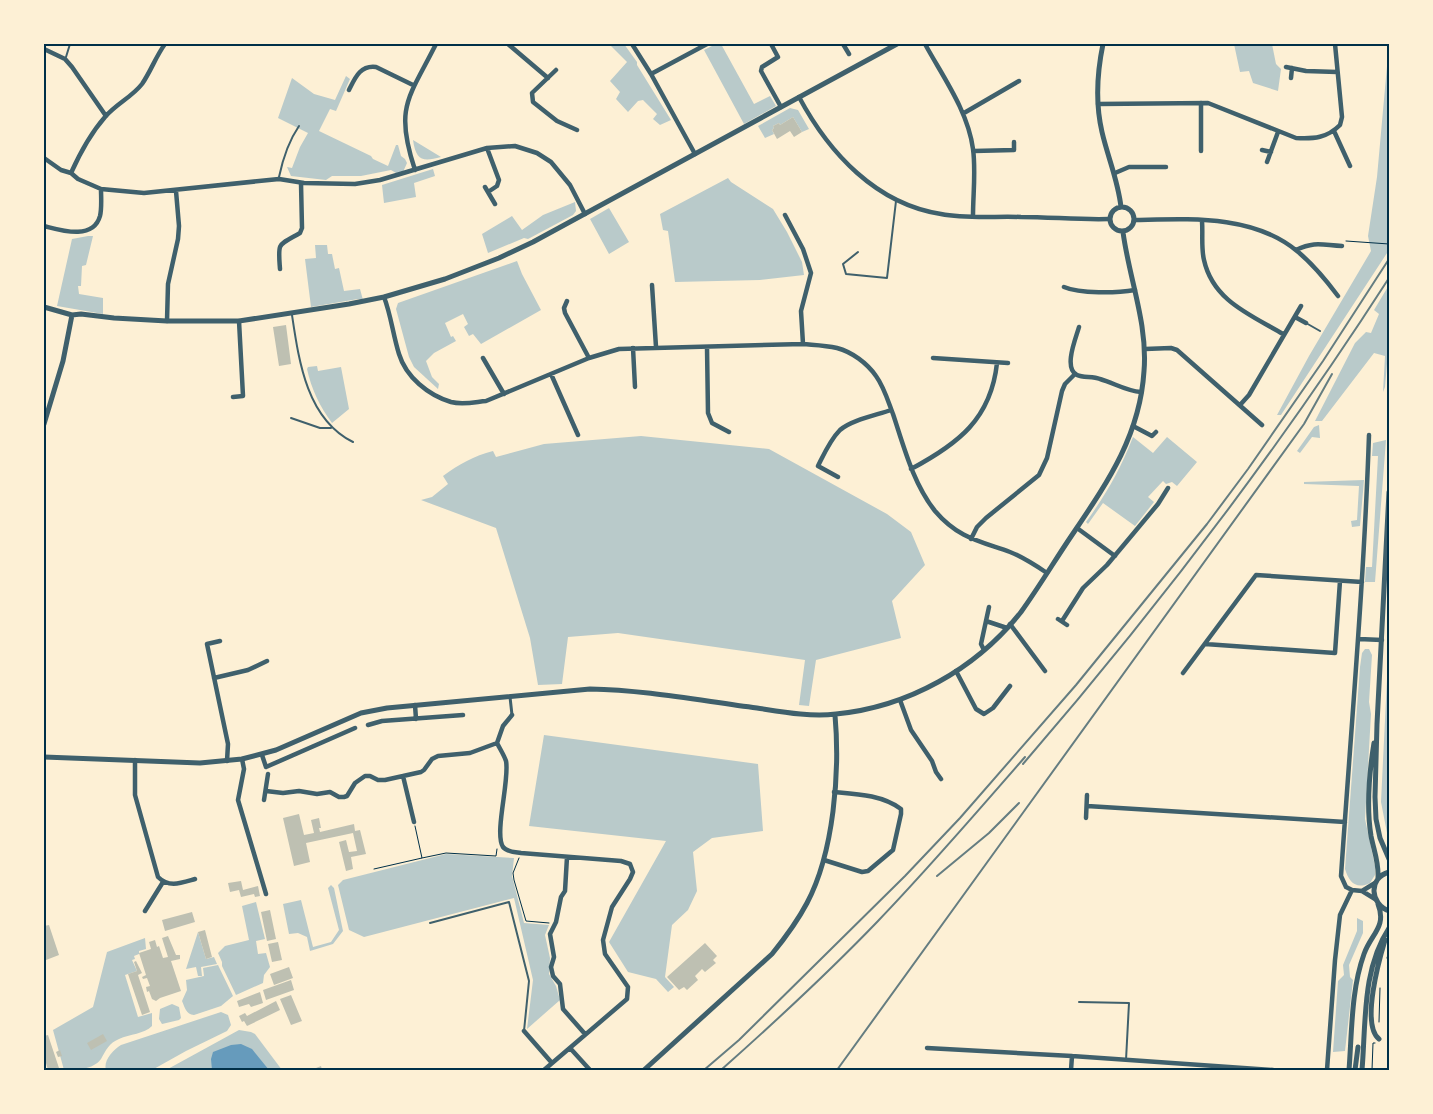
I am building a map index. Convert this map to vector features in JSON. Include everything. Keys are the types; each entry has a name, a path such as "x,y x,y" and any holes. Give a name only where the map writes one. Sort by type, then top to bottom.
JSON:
{"street":[{"path":"71,173 78,157 106,116 142,84 166,44"},
{"path":"415,170 405,132 404,116 413,85 436,44"},
{"path":"508,44 548,78"},
{"path":"632,44 651,74 695,154"},
{"path":"651,74 707,44"},
{"path":"771,44 778,57 762,67 761,71 781,108"},
{"path":"844,44 849,54"},
{"path":"44,307 72,315 81,314 166,321 239,321 384,297 445,279 499,258 532,242 898,44"},
{"path":"924,44 964,113 970,132 974,151 973,216"},
{"path":"1103,44 1097,81 1098,104 1102,132 1115,173 1121,206"},
{"path":"1098,104 1208,103 1296,138 1326,136 1340,125 1342,117 1335,44"},
{"path":"44,49 65,59 106,116"},
{"path":"349,90 357,75 371,66 413,85"},
{"path":"1286,67 1312,72 1337,72"},
{"path":"1291,78 1292,68"},
{"path":"556,70 532,94 533,102 557,121 577,130"},
{"path":"964,113 1019,81"},
{"path":"799,97 818,129 838,155 857,174 896,200 941,214 1109,218"},
{"path":"1201,103 1201,151"},
{"path":"1334,131 1350,166"},
{"path":"1268,162 1278,132"},
{"path":"974,151 1014,150 1014,142"},
{"path":"44,158 78,179 101,188 144,193 278,179 301,182 355,184 380,180 487,148 521,147 537,153 551,162 570,185 585,214"},
{"path":"487,148 499,180 497,186 488,192"},
{"path":"1262,150 1271,152"},
{"path":"1345,157 1351,154"},
{"path":"1115,173 1129,167 1166,167"},
{"path":"280,269 279,249 281,243 300,233 302,228 301,182"},
{"path":"485,187 495,204"},
{"path":"44,226 72,232 92,227 99,219 101,188"},
{"path":"166,321 168,284 179,226 176,191"},
{"path":"1121,206 1132,212 1134,220 1132,227 1123,232 1112,226 1109,218 1112,212 1121,206"},
{"path":"785,216 803,249 812,273 801,311 803,344"},
{"path":"1134,220 1228,222 1272,235 1296,250 1316,269 1338,296"},
{"path":"1202,221 1203,257 1214,287 1227,300 1284,334"},
{"path":"44,757 200,762 227,761 262,755 361,713 415,705 590,689 621,690 802,714 835,714 869,709 900,700 925,689 956,671 984,650 1021,612 1096,500 1122,454 1133,426 1141,392 1145,349 1139,308 1127,260 1123,232"},
{"path":"1296,250 1308,244 1342,246"},
{"path":"1331,252 1332,245"},
{"path":"652,285 656,347"},
{"path":"1064,287 1071,290 1114,292 1135,290"},
{"path":"384,297 403,364 412,377 422,386 434,395 452,402 486,401 589,358 606,352 633,348 803,344 823,345 853,354 867,365 876,377 891,410 922,493 935,511 953,529 971,539 1012,553 1047,573"},
{"path":"567,301 564,308 565,313 589,358"},
{"path":"1240,405 1249,396 1301,306"},
{"path":"44,424 63,361 72,315"},
{"path":"1295,317 1306,323"},
{"path":"232,397 244,396 239,321"},
{"path":"1080,326 1070,361 1072,371 1075,374 1096,377 1124,389 1141,392"},
{"path":"707,347 708,413 712,423 729,432"},
{"path":"633,348 635,388"},
{"path":"1145,349 1171,348 1178,350 1262,425"},
{"path":"483,358 504,394"},
{"path":"933,358 1008,363"},
{"path":"912,469 949,447 971,427 992,390 997,363"},
{"path":"551,374 578,435"},
{"path":"971,539 977,527 986,518 1039,475 1047,458 1062,391 1065,384 1075,374"},
{"path":"838,477 818,466 834,438 848,425 891,410"},
{"path":"1133,426 1152,436 1156,432"},
{"path":"1369,435 1359,639 1341,876 1346,887 1362,891 1389,911"},
{"path":"1067,625 1060,620 1083,588 1115,556 1158,504 1168,488"},
{"path":"1350,1070 1356,990 1365,952 1381,921 1382,914 1376,902 1374,891 1379,864 1371,837 1368,804 1382,640 1389,492"},
{"path":"1076,528 1115,556"},
{"path":"1183,672 1256,576 1362,582"},
{"path":"1205,644 1335,653 1340,581"},
{"path":"984,650 981,644 989,607"},
{"path":"986,621 1009,626 1046,671"},
{"path":"1359,639 1382,640"},
{"path":"220,641 207,644 228,744 227,761"},
{"path":"214,678 248,670 267,660"},
{"path":"956,671 976,709 984,714 993,708 1010,686"},
{"path":"510,697 512,715 503,726 497,743 506,762 501,822 503,847 509,851 521,853 621,861 630,864 633,872 612,907 603,940 604,954 626,983 629,993 626,998 544,1070"},
{"path":"900,700 911,730 942,779"},
{"path":"415,705 416,718"},
{"path":"368,725 382,721 462,714"},
{"path":"644,1070 772,954 788,934 808,903 824,860 834,792 837,754 835,714"},
{"path":"1376,724 1376,819 1380,838 1389,859"},
{"path":"267,770 355,728"},
{"path":"266,791 299,791 317,794 330,792 339,797 344,797 347,796 356,783 366,776 385,780 403,776 424,770 432,759 438,756 470,752 497,743"},
{"path":"262,755 267,770 264,800"},
{"path":"242,759 244,769 238,800 266,894"},
{"path":"135,760 135,795 155,871 163,882 177,884 195,879"},
{"path":"403,776 414,822"},
{"path":"824,860 862,872 868,871 893,850 901,814 901,809 894,804 875,797 834,792"},
{"path":"1086,818 1087,795"},
{"path":"1087,806 1345,822"},
{"path":"567,857 565,891 561,897 555,924 550,934 554,957 551,967 553,976 560,984 563,1009 585,1034"},
{"path":"1362,891 1389,872"},
{"path":"145,911 163,882"},
{"path":"1327,1070 1340,915 1352,890"},
{"path":"1379,1039 1372,1029 1374,987 1377,966 1388,929"},
{"path":"1362,1070 1371,970 1375,955 1388,929"},
{"path":"524,1031 552,1064"},
{"path":"1355,1070 1358,1047"},
{"path":"570,1048 590,1070"},
{"path":"927,1048 1274,1070"},
{"path":"1071,1070 1072,1056"}],"lane":[{"path":"65,59 70,44"},
{"path":"278,179 291,138 299,126"},
{"path":"858,252 844,264 846,274 887,278 896,200"},
{"path":"292,313 306,383 317,406 331,428 340,436 353,442"},
{"path":"1306,323 1320,331"},
{"path":"291,418 320,428 331,428"},
{"path":"430,923 509,902 529,981 524,1031"},
{"path":"1079,1002 1129,1003 1126,1060"}],"path":[{"path":"1342,246 1346,241 1389,244"},
{"path":"414,822 422,858"},
{"path":"374,869 446,852 496,856 498,846 503,847"},
{"path":"521,853 513,873 526,921 555,924"},
{"path":"1386,959 1389,951"},
{"path":"1379,1026 1380,984"},
{"path":"1372,1070 1373,1048"}],"shaded area":[{"path":"613,44 624,44 637,62 637,65 671,120 660,125 653,119 657,114 643,100 638,101 628,112 616,99 620,92 610,81 627,62 611,46"},
{"path":"716,44 721,44 754,104 770,96 776,106 744,124 704,50"},
{"path":"1234,44 1272,44 1276,64 1281,69 1278,91 1253,83 1249,71 1240,72"},
{"path":"1389,44 1389,250 1281,415 1277,415 1309,356 1371,251 1368,236 1377,177"},
{"path":"346,76 350,79 336,111 330,109 319,131 388,166 396,145 398,145 401,156 407,163 403,172 396,173 391,170 361,176 332,176 326,180 291,176 287,167 292,168 308,133 278,118 292,78 314,94 335,100"},
{"path":"790,108 798,110 809,129 802,132 793,117 780,125 779,123 773,126 774,134 765,138 758,126"},
{"path":"413,140 441,157 421,158 416,152"},
{"path":"433,169 435,176 414,183 416,197 384,203 382,185"},
{"path":"728,178 731,182 773,209 802,262 804,275 760,280 675,282 668,231 663,230 660,214"},
{"path":"575,202 576,211 573,215 528,239 524,238 488,253 482,234 512,216 522,230 543,215"},
{"path":"609,208 629,242 609,254 590,219"},
{"path":"93,236 86,265 82,266 81,286 78,286 79,294 103,298 103,314 57,306 72,239"},
{"path":"315,245 327,245 328,254 332,254 335,269 339,268 344,291 360,289 363,300 358,299 311,307 305,259 316,258"},
{"path":"517,261 541,310 481,344 473,334 469,336 464,327 468,324 463,314 445,323 451,337 453,336 456,341 434,353 426,361 432,377 439,384 438,389 414,367 409,357 396,309 398,303"},
{"path":"1389,285 1389,340 1383,392 1385,356 1374,353 1322,421 1315,421 1355,343 1366,332 1371,333 1379,314 1374,310"},
{"path":"317,366 318,371 341,367 349,409 332,423 316,397 307,369 308,367"},
{"path":"1319,425 1320,438 1312,437 1300,453 1297,451 1314,427"},
{"path":"641,436 769,449 887,514 911,532 925,565 892,601 901,638 816,660 809,706 799,705 805,660 618,633 568,637 562,684 538,685 530,638 496,528 421,500 432,497 448,484 443,476 479,455 493,451 496,457 544,444"},
{"path":"1133,437 1153,453 1167,437 1197,462 1177,486 1172,482 1166,484 1163,481 1148,497 1154,502 1135,526 1103,503 1088,524 1086,522 1112,481"},
{"path":"1386,440 1375,582 1365,582 1366,567 1372,567 1378,456 1372,456 1373,443"},
{"path":"1364,480 1360,526 1352,527 1351,521 1357,520 1359,486 1304,484 1304,482"},
{"path":"1389,638 1389,843 1381,802"},
{"path":"1365,649 1369,649 1372,655 1369,702 1371,714 1365,819 1375,866 1375,875 1370,883 1361,886 1351,881 1345,869 1360,667 1362,653"},
{"path":"544,735 758,764 763,831 712,838 693,852 697,891 688,910 672,925 665,977 674,987 668,992 656,979 628,972 609,942 666,841 529,826"},
{"path":"446,854 514,858 512,876 524,923 549,925 545,935 550,958 549,974 556,986 560,1000 527,1029 533,980 514,898 364,937 349,930 338,885 343,880"},
{"path":"331,885 334,888 343,931 333,944 310,951 307,937 298,933 289,934 283,904 301,900 313,947 331,942 339,930 328,888"},
{"path":"256,902 265,939 256,941 258,954 266,953 270,967 264,975 263,983 236,995 218,953 225,946 249,940 242,906"},
{"path":"1357,918 1363,921 1363,933 1349,965 1350,977 1353,980 1345,1051 1333,1052 1338,981 1344,975 1343,965 1357,931"},
{"path":"198,932 206,959 214,957 217,964 201,967 202,976 198,976 196,967 186,969"},
{"path":"145,938 146,949 139,951 139,954 134,956 135,959 132,960 137,971 125,975 138,1017 152,1013 152,1026 145,1031 123,1037 113,1043 108,1047 98,1063 94,1065 84,1069 64,1070 53,1030 93,1007 107,952"},
{"path":"218,965 233,996 221,1006 194,1015 189,1013 182,1001 187,990 186,980 204,976 203,968"},
{"path":"172,1004 179,1007 181,1018 162,1024 159,1019 160,1009"},
{"path":"221,1012 228,1015 231,1025 227,1031 152,1070 106,1070 105,1067 109,1056 121,1045"},
{"path":"239,1030 255,1034 282,1070 166,1070"}],"water":[{"path":"241,1044 252,1049 269,1070 212,1070 211,1059 213,1052 231,1045"}],"building":[{"path":"793,117 802,132 794,137 790,131 777,139 772,130 773,126 779,123 780,125"},
{"path":"286,325 291,364 279,366 273,327"},
{"path":"299,814 304,835 314,833 311,820 319,818 320,832 354,824 355,831 360,830 366,854 351,857 353,869 346,871 339,842 346,840 349,852 357,851 353,833 306,843 310,862 294,866 283,818"},
{"path":"241,881 243,890 258,886 260,896 255,897 254,894 241,897 239,890 230,892 228,883"},
{"path":"270,910 276,939 267,941 261,912"},
{"path":"192,912 195,922 165,931 162,920"},
{"path":"49,925 59,955 46,960 44,953 44,926"},
{"path":"205,930 212,957 206,959 198,932"},
{"path":"168,936 176,955 180,955 180,959 171,961 181,991 156,1001 152,999 149,991 147,992 146,987 150,986 147,978 143,979 142,977 146,975 139,953 151,949 149,942 155,940 163,958 168,957 162,938"},
{"path":"278,942 282,960 272,962 268,944"},
{"path":"705,943 717,956 713,960 716,963 705,972 702,969 695,976 698,980 687,990 684,987 679,990 667,977"},
{"path":"136,961 142,973 138,975 150,1012 142,1015 128,974 137,971 134,962"},
{"path":"289,967 293,978 274,985 270,974"},
{"path":"291,980 294,990 266,1000 263,990"},
{"path":"260,992 263,1003 251,1007 249,1004 239,1007 237,1001"},
{"path":"291,995 302,1021 291,1025 280,999"},
{"path":"276,1001 280,1010 247,1026 244,1021 242,1022 239,1016 245,1013 247,1016"},
{"path":"103,1034 107,1041 91,1050 87,1043"},
{"path":"48,1035 59,1068 53,1070 48,1070 44,1056 44,1036"},
{"path":"60,1050 62,1056 58,1057 56,1052"},
{"path":"321,1066 322,1070 311,1070"}],"railway":[{"path":"704,1070 739,1040 905,876 960,818 1076,685 1207,524 1248,469 1323,361 1389,259"},
{"path":"1023,764 1121,647 1215,527 1304,404 1389,278"},
{"path":"837,1070 1304,424 1332,374"},
{"path":"721,1070 801,997 878,921 1025,757"},
{"path":"937,876 989,833 1019,803"}]}
